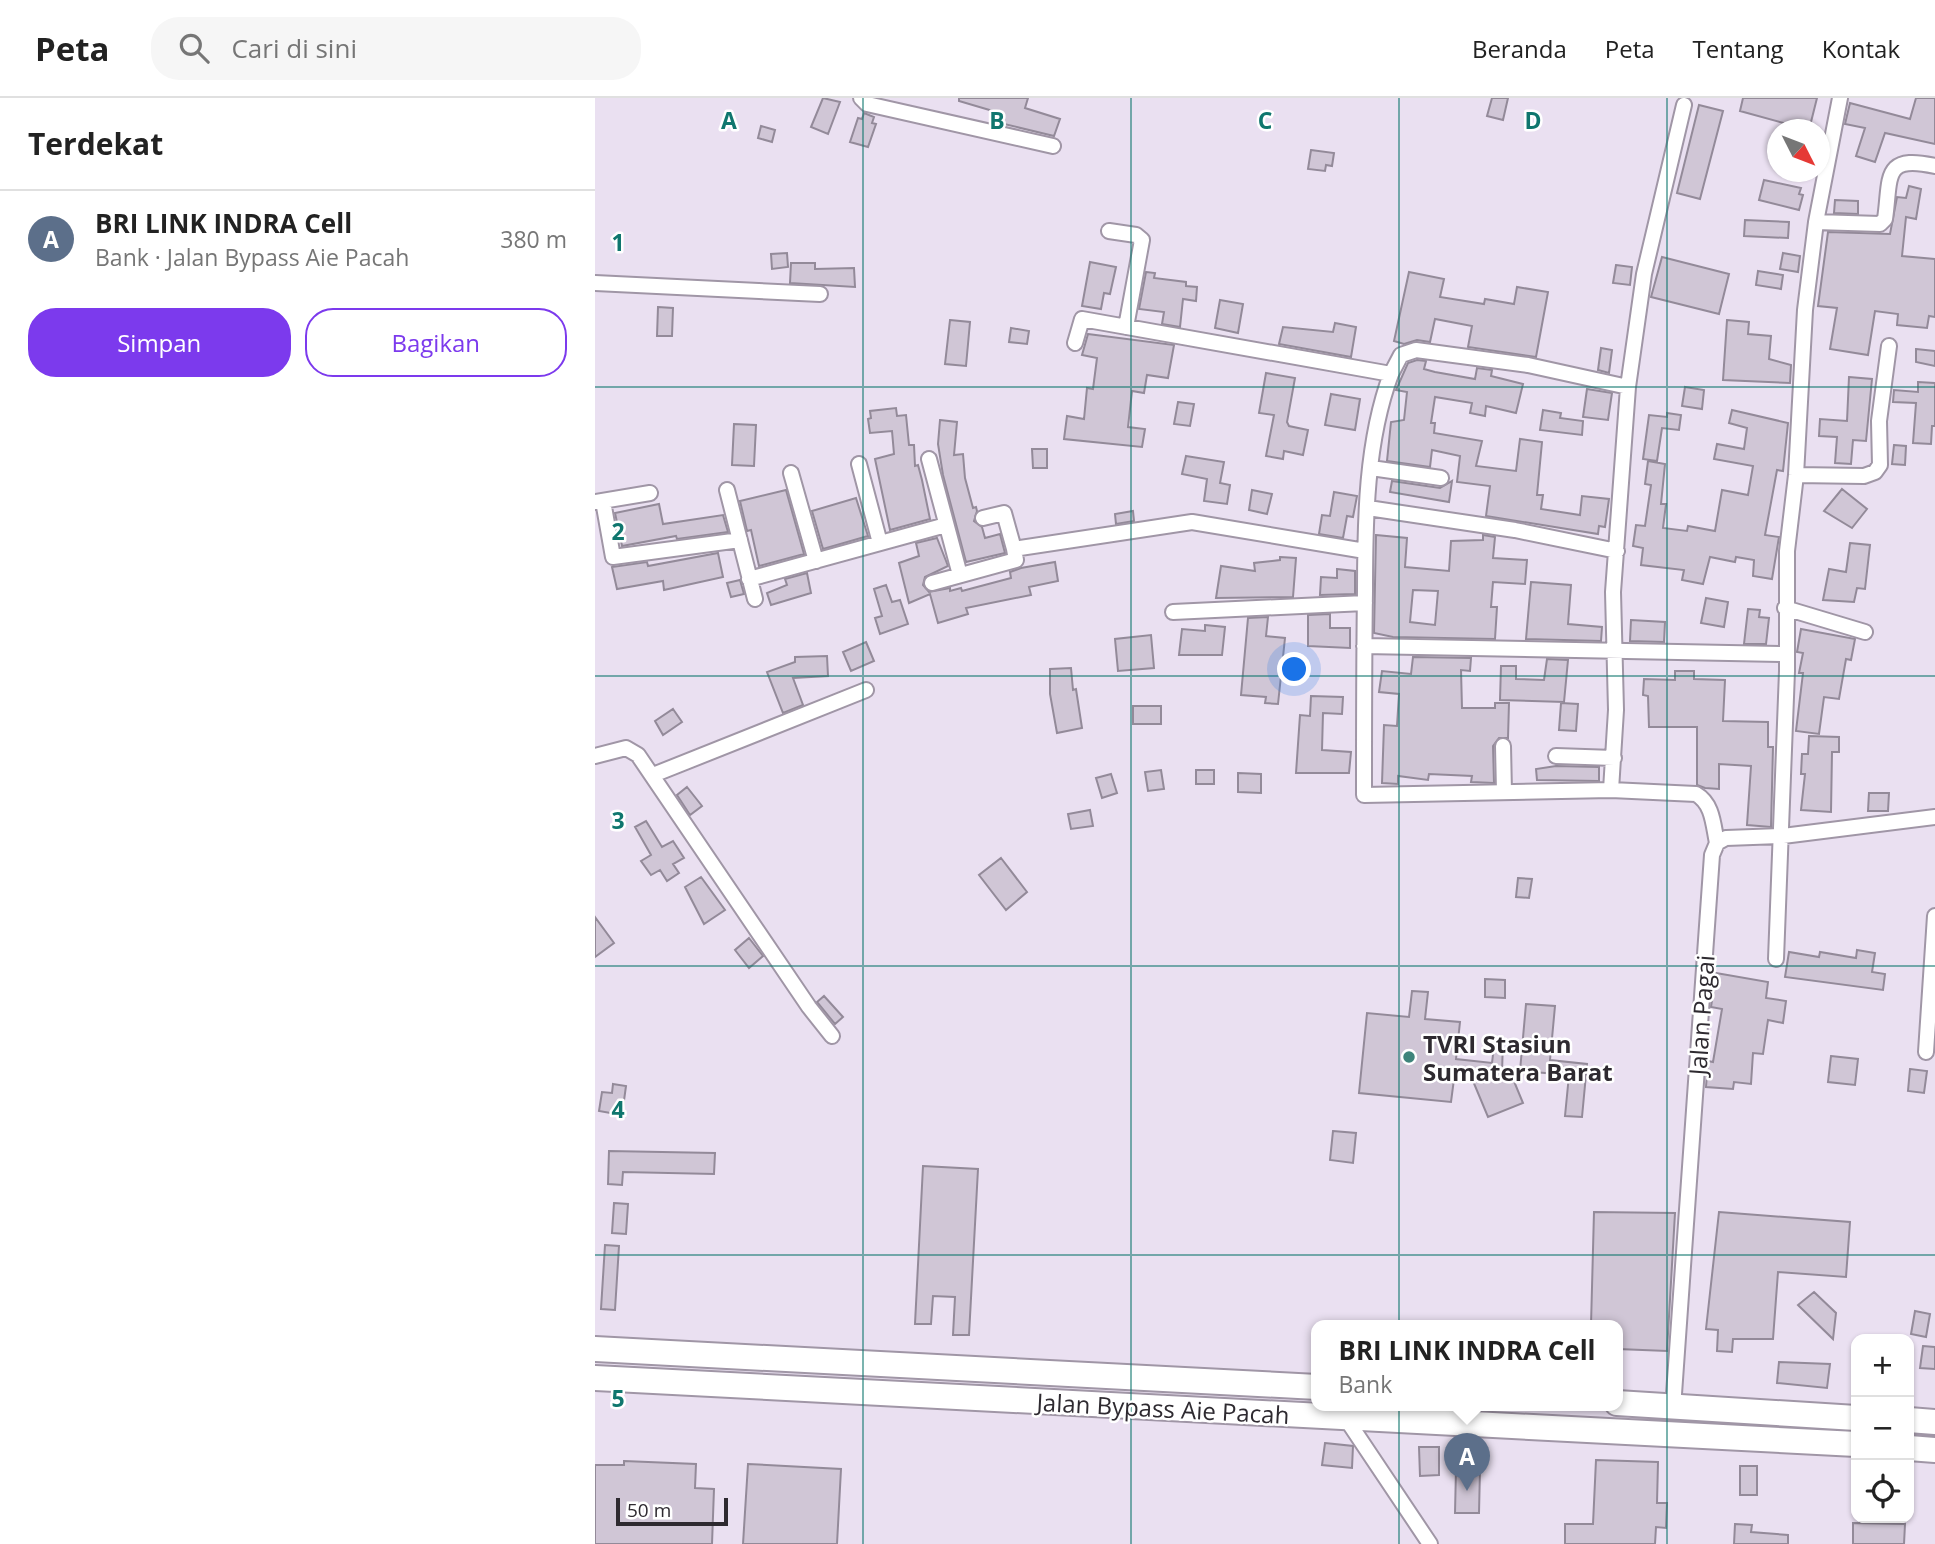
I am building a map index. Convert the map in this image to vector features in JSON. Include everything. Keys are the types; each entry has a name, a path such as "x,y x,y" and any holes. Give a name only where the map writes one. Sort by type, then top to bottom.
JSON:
{"highway":[{"path":"595,1349 1311,1387"},
{"path":"999,1399 1002,1370"},
{"name":"Jalan Bypass Aie Pacah","path":"595,1378 1851,1444"},
{"path":"1623,1403 1851,1418"},
{"path":"1914,1420 1935,1422"},
{"path":"1914,1448 1935,1450"}],"street":[{"path":"860,98 867,104 1053,146"},
{"path":"1776,959 1783,836 1787,551 1796,475 1805,310 1816,222 1840,98"},
{"path":"1611,790 1614,758 1617,551 1628,387 1644,274 1684,106"},
{"path":"1816,222 1880,224 1885,219 1891,176 1895,168 1912,161 1935,166"},
{"path":"1109,231 1136,235 1142,240 1126,327"},
{"path":"595,283 820,295"},
{"path":"1075,343 1082,319 1391,374"},
{"path":"1796,475 1864,476 1875,472 1880,465 1879,421 1889,346"},
{"path":"1628,387 1528,365 1416,350 1401,355 1382,398 1371,468 1365,551 1364,794 1611,790 1696,794 1704,799 1710,808 1717,843 1726,838 1783,836 1935,817"},
{"path":"929,459 960,575"},
{"path":"859,464 880,543"},
{"path":"1371,468 1441,478"},
{"path":"791,473 816,561"},
{"path":"727,490 755,599"},
{"path":"650,493 599,501 613,556 740,540"},
{"path":"1368,508 1515,530 1617,551"},
{"path":"932,583 1016,560 1004,513 983,518"},
{"path":"1014,549 1192,522 1365,551"},
{"path":"749,579 946,524"},
{"path":"1173,612 1364,603"},
{"path":"1785,608 1865,632"},
{"path":"1364,646 1614,653 1784,654"},
{"path":"653,775 866,690"},
{"path":"1503,746 1504,792"},
{"path":"595,756 626,748 638,755 809,1007 832,1036"},
{"path":"1556,756 1614,758"},
{"name":"Jalan Pagai","path":"1673,1408 1712,855 1717,843"},
{"path":"1926,1052 1935,916"},
{"path":"1345,1417 1430,1544"}],"building":[{"path":"823,98 840,102 828,134 811,127"},
{"path":"959,98 1028,98 1025,108 1060,119 1054,136 1000,123 1003,114 959,101"},
{"path":"1492,98 1508,98 1503,120 1487,116"},
{"path":"1743,98 1817,98 1812,119 1769,119 1740,111"},
{"path":"1916,98 1935,98 1935,144 1885,133 1875,162 1856,156 1865,128 1845,124 1850,103 1910,119"},
{"path":"1699,105 1723,111 1700,199 1677,193"},
{"path":"864,113 874,117 872,123 876,124 868,147 850,142 858,118 862,119"},
{"path":"761,126 775,130 772,142 758,138"},
{"path":"1311,150 1334,153 1332,166 1326,165 1325,171 1308,169"},
{"path":"1764,180 1801,188 1799,194 1803,195 1799,210 1759,200"},
{"path":"1909,186 1921,189 1916,219 1906,217 1902,256 1935,259 1935,317 1929,316 1927,328 1897,325 1898,314 1875,311 1868,355 1830,349 1837,308 1818,306 1828,232 1890,234 1897,197 1906,198"},
{"path":"1835,200 1858,201 1858,214 1834,213"},
{"path":"1745,220 1789,222 1788,238 1744,236"},
{"path":"787,253 788,267 772,269 771,254"},
{"path":"1783,253 1800,256 1798,272 1780,269"},
{"path":"1662,257 1729,274 1719,314 1651,297"},
{"path":"1090,262 1116,267 1110,294 1104,293 1101,309 1082,306"},
{"path":"791,263 815,263 815,269 854,268 855,287 790,283"},
{"path":"1616,265 1632,267 1630,285 1613,283"},
{"path":"1758,271 1783,275 1781,289 1756,285"},
{"path":"1146,272 1155,273 1154,278 1186,282 1186,286 1197,287 1196,301 1183,299 1180,327 1162,324 1164,312 1139,309"},
{"path":"1409,272 1444,279 1440,297 1484,304 1485,299 1514,304 1517,287 1548,292 1536,357 1468,347 1472,326 1435,319 1430,342 1417,340 1404,344 1394,341"},
{"path":"1220,300 1243,304 1238,333 1215,328"},
{"path":"658,307 673,308 672,336 657,336"},
{"path":"950,320 970,322 966,366 945,364"},
{"path":"1727,320 1749,322 1748,334 1771,336 1769,359 1791,365 1790,383 1723,380"},
{"path":"1335,323 1356,327 1351,357 1279,344 1283,327 1333,332"},
{"path":"1011,328 1029,331 1027,344 1009,342"},
{"path":"1088,334 1174,345 1168,378 1147,375 1144,393 1132,391 1128,427 1145,429 1142,447 1064,439 1067,416 1084,419 1087,388 1093,389 1097,358 1082,355"},
{"path":"1601,348 1612,350 1609,373 1598,370"},
{"path":"1916,349 1935,351 1935,366 1916,362"},
{"path":"1426,361 1424,369 1435,372 1475,379 1477,368 1492,370 1491,376 1523,384 1516,413 1486,406 1485,416 1470,413 1472,403 1435,397 1431,423 1435,423 1434,433 1482,441 1476,466 1516,471 1520,439 1542,442 1537,495 1543,495 1541,509 1580,515 1582,496 1609,499 1605,527 1599,526 1598,534 1486,516 1490,486 1457,482 1460,456 1432,450 1430,467 1387,461 1391,422 1404,420 1407,392 1396,390 1408,363"},
{"path":"1266,373 1295,378 1287,422 1289,426 1308,430 1303,455 1284,451 1283,459 1266,456 1274,415 1259,413"},
{"path":"1849,377 1872,379 1866,441 1853,440 1851,464 1835,463 1837,437 1819,436 1820,419 1847,421"},
{"path":"1918,382 1935,383 1935,426 1932,426 1931,444 1913,443 1916,403 1893,402 1894,390 1918,392"},
{"path":"1685,387 1704,390 1702,409 1682,406"},
{"path":"1587,389 1612,393 1608,420 1583,417"},
{"path":"1331,394 1360,399 1355,430 1325,425"},
{"path":"1178,402 1194,404 1190,426 1174,424"},
{"path":"896,408 897,416 906,415 909,445 914,445 915,466 918,465 930,519 890,530 875,459 894,454 892,431 870,433 868,419 871,418 870,411"},
{"path":"1543,410 1561,413 1560,418 1583,421 1582,435 1540,430"},
{"path":"1732,410 1788,423 1783,471 1777,470 1765,535 1779,537 1772,579 1753,576 1754,560 1736,557 1735,562 1710,557 1703,584 1682,580 1684,570 1641,565 1643,548 1633,546 1636,525 1645,526 1651,485 1645,484 1648,461 1665,464 1661,504 1666,504 1663,528 1687,531 1688,526 1715,531 1722,490 1748,495 1753,466 1714,459 1717,444 1744,449 1747,428 1729,423"},
{"path":"1667,413 1681,415 1679,430 1662,428 1657,461 1643,459 1649,415 1667,417"},
{"path":"940,420 957,422 954,455 963,454 965,478 973,508 976,507 977,511 974,521 982,527 985,538 1000,534 1005,553 966,562 943,475 938,444"},
{"path":"734,424 756,425 754,466 732,465"},
{"path":"1894,445 1906,446 1905,465 1892,464"},
{"path":"1032,449 1047,449 1047,468 1033,468"},
{"path":"1186,456 1224,462 1220,483 1230,485 1227,504 1204,501 1207,479 1182,474"},
{"path":"1392,481 1440,488 1452,481 1449,502 1390,492"},
{"path":"1842,489 1867,509 1852,528 1824,511"},
{"path":"786,490 804,554 759,566 751,530 747,531 740,501"},
{"path":"1252,490 1272,494 1267,514 1249,510"},
{"path":"1334,492 1357,496 1353,517 1347,516 1343,538 1319,534 1322,515 1330,516"},
{"path":"856,498 868,536 823,549 812,511"},
{"path":"659,504 663,524 723,515 728,532 677,539 676,536 622,546 615,513"},
{"path":"1133,511 1134,521 1116,524 1115,514"},
{"path":"1376,535 1407,538 1405,567 1449,571 1451,541 1483,540 1483,535 1495,537 1493,558 1527,560 1525,584 1493,582 1491,607 1497,607 1495,639 1393,637 1374,633","holes":["1413,590 1438,591 1435,625 1410,622"]},
{"path":"937,538 948,566 925,577 923,585 929,592 950,588 950,591 961,588 962,591 1011,578 1010,572 1021,568 1055,562 1058,581 1029,587 1031,595 966,608 968,614 938,623 930,594 909,603 899,563 919,556 916,543"},
{"path":"1850,543 1870,545 1865,589 1857,588 1854,602 1823,600 1829,569 1846,572"},
{"path":"718,553 723,577 664,590 663,581 617,589 612,567 647,562 648,566"},
{"path":"1280,557 1296,558 1293,597 1216,598 1221,566 1255,571 1254,563 1280,560"},
{"path":"1337,569 1355,571 1355,594 1320,595 1321,577 1337,578"},
{"path":"807,573 811,593 771,605 767,593 787,585 785,579"},
{"path":"740,580 744,594 731,597 727,583"},
{"path":"1531,582 1571,585 1568,624 1602,627 1601,641 1526,639"},
{"path":"886,585 892,602 900,600 908,624 880,634 875,618 882,616 874,589"},
{"path":"1706,598 1728,602 1724,627 1701,623"},
{"path":"1748,609 1760,610 1759,617 1769,618 1766,644 1744,644"},
{"path":"1330,614 1330,628 1350,628 1350,648 1308,646 1308,615"},
{"path":"1268,617 1266,636 1285,638 1278,704 1265,703 1266,697 1241,695 1248,618"},
{"path":"1631,620 1665,622 1664,642 1630,641"},
{"path":"1205,625 1225,627 1222,655 1179,655 1182,629 1205,631"},
{"path":"1801,629 1855,639 1851,660 1846,659 1839,699 1824,697 1819,734 1796,731 1803,673 1799,673 1803,653 1797,652"},
{"path":"1151,635 1154,668 1118,671 1115,639"},
{"path":"866,642 874,661 851,671 843,652"},
{"path":"827,656 828,676 793,678 803,705 783,713 767,672 795,662 795,657"},
{"path":"1413,657 1471,658 1470,671 1461,670 1462,708 1495,708 1495,703 1509,703 1508,738 1499,738 1493,746 1494,783 1471,782 1472,776 1429,774 1428,780 1398,776 1398,784 1382,783 1384,725 1397,726 1399,694 1379,692 1382,671 1411,674"},
{"path":"1547,659 1568,660 1564,702 1500,700 1501,666 1516,666 1516,679 1544,680"},
{"path":"1071,668 1082,728 1057,733 1050,694 1050,669"},
{"path":"1675,671 1694,671 1694,679 1725,680 1723,721 1768,722 1768,747 1773,747 1771,827 1747,825 1751,766 1719,764 1719,789 1697,785 1697,727 1649,727 1648,696 1643,695 1644,679 1675,680"},
{"path":"1311,696 1343,697 1342,714 1323,713 1322,750 1351,752 1349,773 1296,773 1300,715 1310,716"},
{"path":"1561,703 1578,704 1576,731 1559,730"},
{"path":"1133,706 1161,706 1161,724 1133,724"},
{"path":"673,709 682,722 663,735 655,721"},
{"path":"1809,736 1839,737 1839,752 1832,752 1831,812 1801,810 1805,774 1801,774 1802,754 1808,754"},
{"path":"1556,766 1599,767 1599,781 1537,780 1536,769"},
{"path":"1161,770 1164,789 1148,791 1145,772"},
{"path":"1196,770 1214,770 1214,784 1196,784"},
{"path":"1238,773 1261,774 1261,793 1238,792"},
{"path":"1111,774 1117,793 1102,798 1096,778"},
{"path":"687,787 702,806 690,815 677,795"},
{"path":"1869,793 1889,793 1888,811 1868,811"},
{"path":"1090,810 1093,826 1071,829 1068,814"},
{"path":"646,821 662,847 673,841 684,858 673,864 679,873 667,881 660,870 651,875 641,861 651,855 635,827"},
{"path":"1001,858 1027,892 1006,910 979,875"},
{"path":"701,877 725,910 704,924 685,887"},
{"path":"1518,878 1532,879 1529,898 1516,897"},
{"path":"595,917 614,943 595,957"},
{"path":"749,938 763,956 749,968 735,950"},
{"path":"1857,950 1875,953 1872,972 1885,974 1883,990 1785,977 1789,952 1819,957 1820,952 1856,958"},
{"path":"1716,973 1768,982 1766,998 1786,1001 1783,1023 1768,1020 1763,1054 1753,1053 1751,1084 1734,1082 1733,1089 1706,1087 1708,1061 1713,1062 1722,1009 1711,1007"},
{"name":"TVRI Stasiun Sumatera Barat","path":"1485,979 1505,980 1505,998 1485,997"},
{"name":"TVRI Stasiun Sumatera Barat","path":"1412,991 1428,992 1425,1019 1460,1022 1456,1059 1492,1063 1495,1038 1503,1039 1502,1074 1511,1074 1523,1103 1488,1117 1473,1081 1454,1079 1451,1102 1359,1093 1367,1013 1409,1017"},
{"path":"824,996 843,1017 835,1024 817,1002"},
{"name":"TVRI Stasiun Sumatera Barat","path":"1526,1004 1555,1006 1550,1060 1587,1064 1582,1117 1565,1116 1569,1075 1520,1071"},
{"path":"1831,1056 1858,1059 1855,1085 1828,1082"},
{"path":"1910,1069 1927,1071 1924,1093 1908,1091"},
{"path":"613,1084 626,1086 622,1115 599,1111 602,1092 612,1093"},
{"path":"1333,1131 1356,1133 1353,1163 1330,1160"},
{"path":"609,1151 715,1153 714,1174 623,1172 622,1185 608,1184"},
{"path":"923,1166 978,1169 969,1335 953,1335 955,1297 933,1296 931,1324 915,1324"},
{"path":"614,1203 628,1204 626,1234 612,1233"},
{"path":"1594,1212 1675,1213 1667,1351 1623,1349 1623,1320 1591,1320"},
{"path":"1719,1212 1850,1222 1846,1277 1778,1272 1773,1339 1733,1339 1732,1352 1717,1351 1718,1330 1706,1329"},
{"path":"605,1245 619,1246 615,1310 601,1309"},
{"path":"1814,1292 1836,1313 1833,1339 1798,1305"},
{"path":"1915,1311 1930,1314 1926,1337 1911,1334"},
{"path":"1923,1346 1935,1347 1935,1369 1920,1368"},
{"path":"1779,1362 1830,1364 1827,1388 1777,1383"},
{"path":"1325,1443 1353,1446 1352,1468 1322,1465"},
{"path":"1419,1447 1439,1447 1439,1475 1420,1476"},
{"path":"1596,1460 1658,1462 1657,1503 1667,1503 1666,1528 1656,1527 1655,1544 1565,1544 1565,1524 1593,1524"},
{"path":"624,1461 696,1464 695,1488 714,1489 712,1544 595,1544 595,1465 624,1465"},
{"path":"748,1464 841,1469 837,1544 743,1544"},
{"path":"1740,1466 1757,1466 1757,1495 1740,1495"},
{"path":"1456,1469 1480,1469 1479,1513 1455,1513"},
{"path":"1853,1523 1905,1524 1904,1544 1853,1544"},
{"path":"1735,1524 1752,1525 1751,1532 1788,1535 1788,1544 1734,1544"}],"place":[{"name":"TVRI Stasiun Sumatera Barat","path":"1409,1057"},
{"name":"BRI LINK INDRA Cell","path":"1467,1491"}]}
